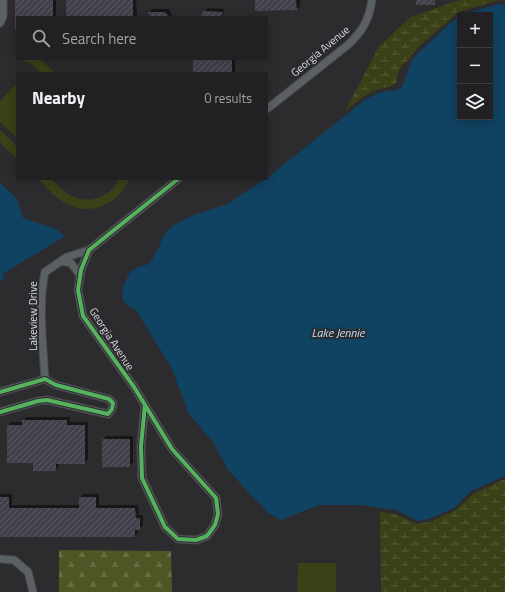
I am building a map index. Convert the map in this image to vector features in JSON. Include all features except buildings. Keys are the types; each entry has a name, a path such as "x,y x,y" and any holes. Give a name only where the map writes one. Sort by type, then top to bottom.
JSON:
{"street":[{"path":"0,23 3,16 3,0"},
{"name":"Georgia Avenue","path":"268,108 349,44 359,34 370,13 372,0"},
{"path":"88,250 177,180"},
{"name":"Georgia Avenue","path":"88,250 80,275 78,290 84,316 134,387 172,449 216,498 218,514 215,525 207,536 196,540 178,539 165,527 142,478 141,446 145,405"},
{"name":"Lakeview Drive","path":"45,379 42,284 45,272 67,257 88,250"},
{"path":"61,261 71,263 80,275"},
{"path":"0,392 45,379 56,385 109,399 113,403 112,409 108,414 47,400 38,401 0,412"},
{"path":"0,559 14,560 28,572 33,592"}],"green space":[{"path":"460,0 499,0 457,12 457,14 413,53 409,60 404,63 398,72 396,83 391,86 375,90 345,111 379,46 411,17"},
{"path":"22,60 41,60 54,72 40,72 32,64"},
{"path":"16,84 16,137 0,122 0,101"},
{"path":"0,130 16,145 16,158 0,143"},
{"path":"39,180 52,180 64,191 75,198 90,200 110,191 118,180 128,180 118,196 102,206 92,209 73,207 63,202"},
{"path":"502,480 505,480 505,592 381,592 380,512 394,514 417,524 430,522 456,510 473,494"},
{"path":"59,550 171,551 172,592 59,592"},
{"path":"298,563 336,563 336,592 297,592"}],"water":[{"name":"Lake Jennie","path":"499,4 505,4 505,476 471,491 454,508 429,519 418,521 396,510 360,505 319,505 281,520 267,512 228,470 213,442 189,414 171,367 136,310 125,304 122,297 124,284 130,272 138,267 149,264 159,248 162,238 168,230 176,224 191,216 227,204 263,180 268,180 268,177 366,99 381,92 396,90 402,87 411,62 415,56 457,18 457,120 493,120 493,12 471,12"},
{"path":"0,183 17,199 23,218 56,229 65,236 3,274 3,280 0,282"}],"cycle path":[{"path":"145,405 141,446 142,478 165,527 178,539 196,540 207,536 215,525 218,514 216,498 172,449 134,387 83,316 78,290 81,270 89,250 177,180"},
{"path":"0,392 45,379 56,385 109,399 113,403 112,409 108,414 47,400 38,401 0,412"}]}
